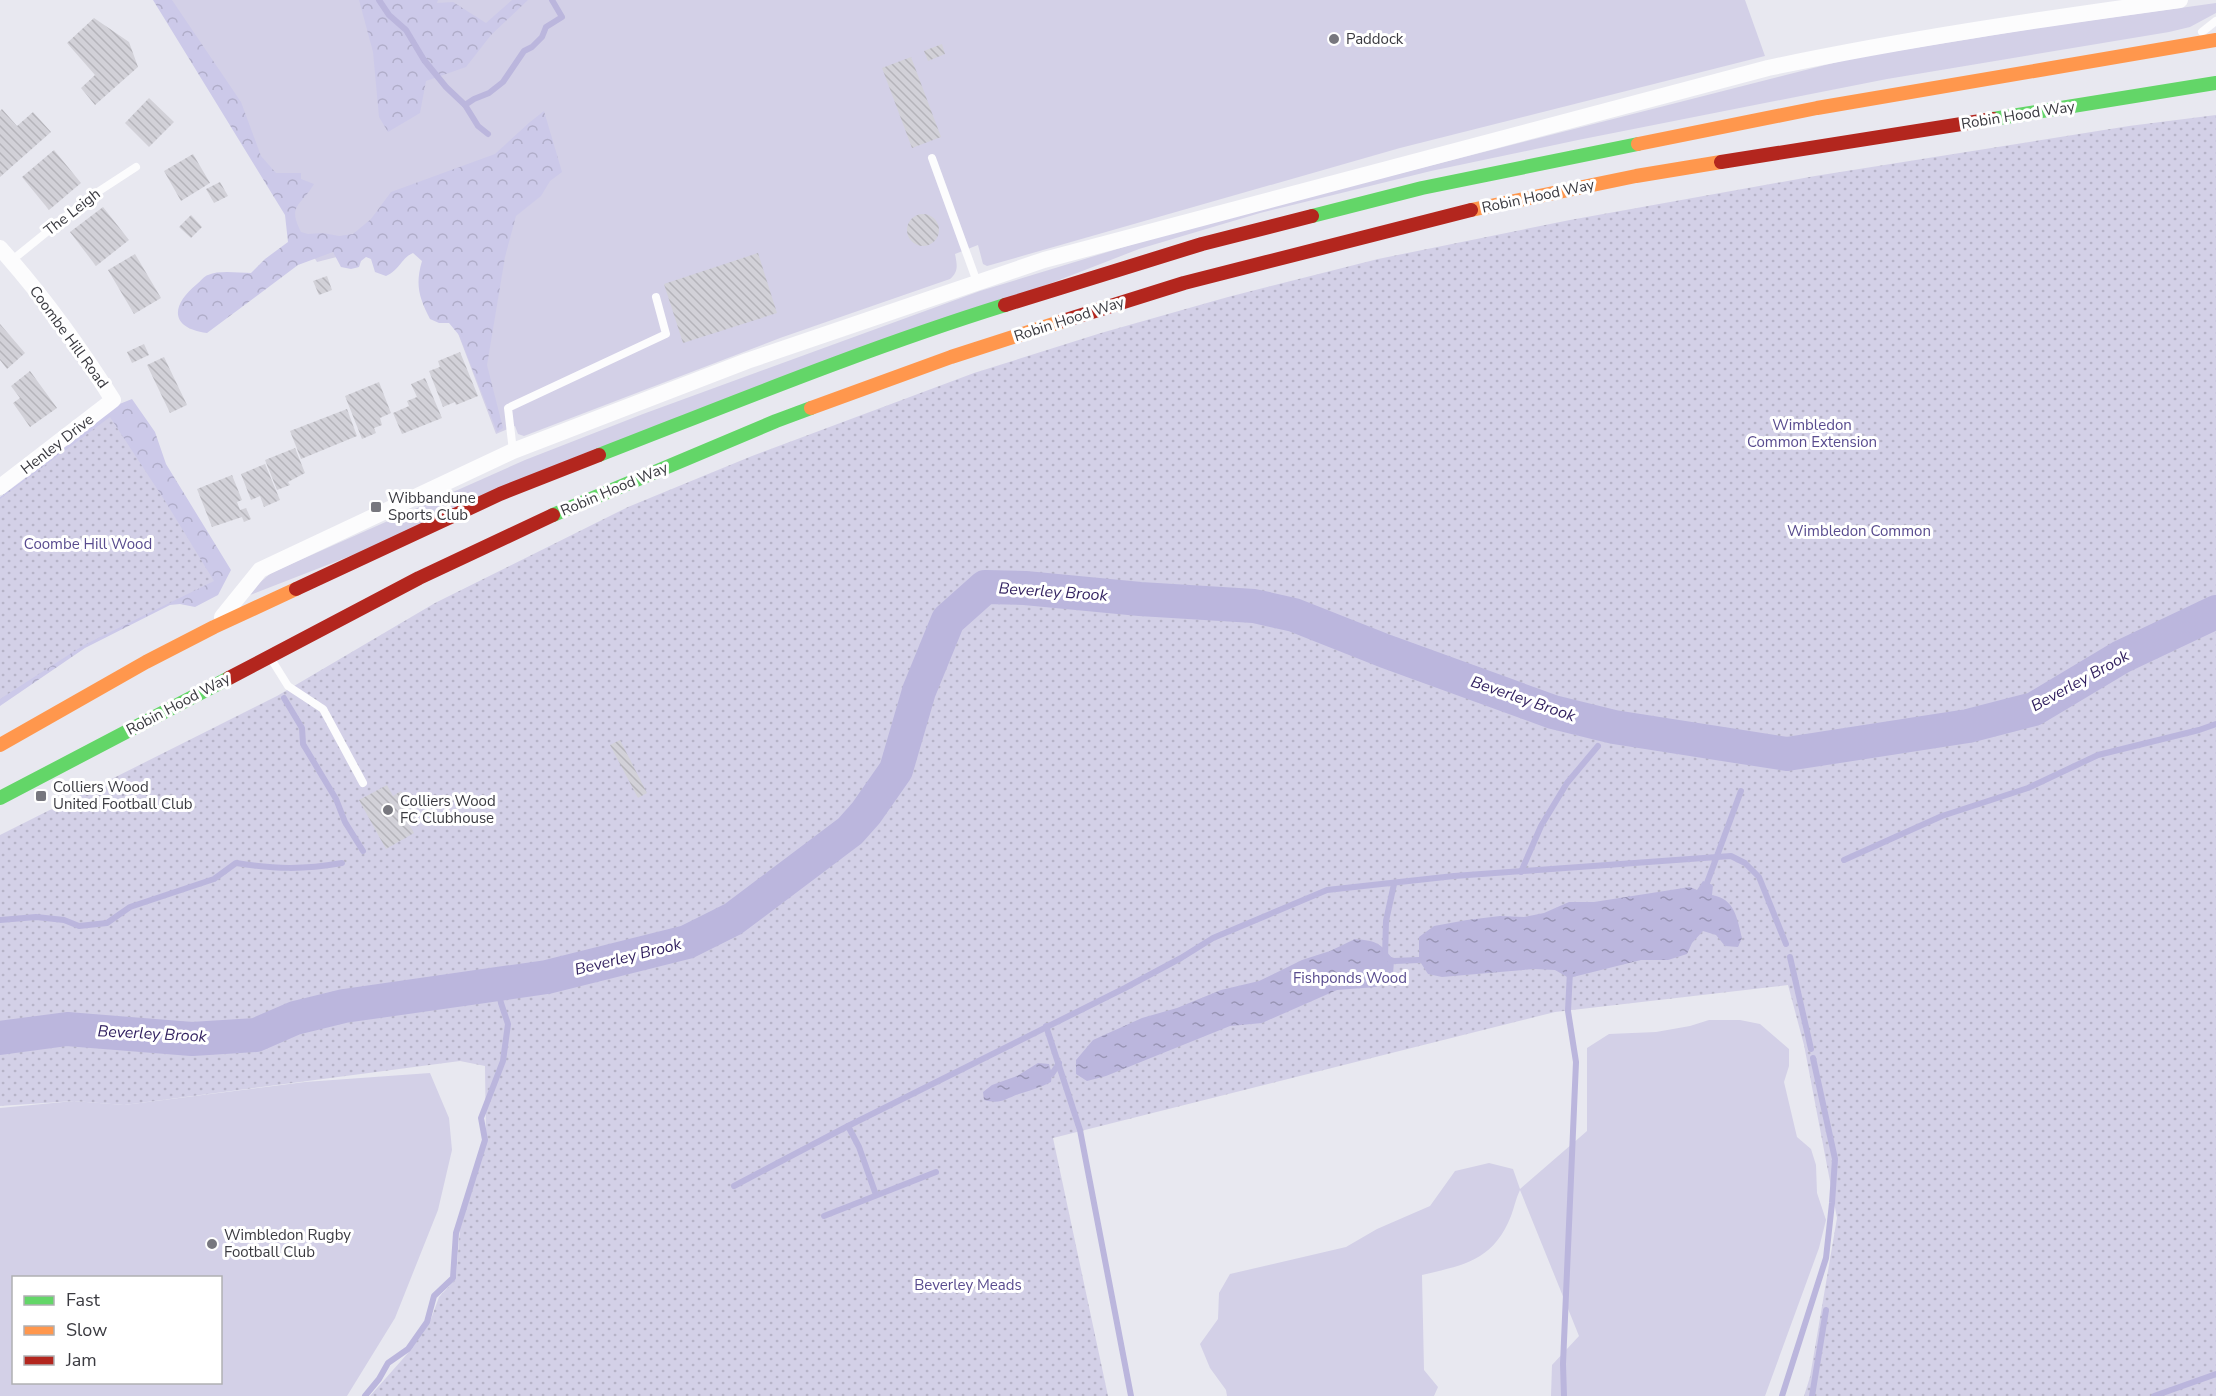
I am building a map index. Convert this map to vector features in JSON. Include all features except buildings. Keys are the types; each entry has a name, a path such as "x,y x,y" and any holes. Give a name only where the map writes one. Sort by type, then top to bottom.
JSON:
{"highway":[{"name":"Robin Hood Way","path":"0,746 146,662 214,627 500,494 758,393 957,320 1202,244 1422,188 1817,108 2216,40"},
{"name":"Robin Hood Way","path":"0,798 419,578 581,502 776,421 951,357 1184,282 1441,216 1636,176 2216,83"}],"street":[{"name":"Robin Hood Way","path":"214,627 260,570 513,451 747,361 1044,260 1768,68 1851,50 2180,0"},
{"name":"Coombe Hill Road","path":"6,254 53,310 113,400"},
{"name":"Henley Drive","path":"0,487 113,400"}],"lane":[{"path":"2182,45 2216,21"},
{"path":"932,158 977,282"},
{"name":"The Leigh","path":"6,254 136,167"},
{"path":"513,451 508,408 666,334 656,297"},
{"path":"269,656 288,686 323,710 363,783"}],"green space":[{"path":"153,0 172,0 241,102 261,156 276,173 301,173 301,179 314,184 297,206 295,216 301,232 308,234 323,233 339,236 353,234 371,219 391,192 495,154 544,111 562,172 550,181 541,196 516,216 505,257 487,365 503,428 497,432 459,335 449,323 439,323 430,319 419,291 422,261 413,253 386,276 375,272 371,259 366,257 361,261 359,267 351,269 341,267 333,252 298,265 207,333 186,326 180,321 178,314 182,300 205,276 213,273 251,273 288,242 285,215"},
{"path":"156,0 1745,0 1765,56 1400,148 987,266 983,264 978,245 955,254 956,270 950,279 780,338 524,436 518,434 515,426 496,434 408,201 372,248 317,262"},
{"path":"359,0 453,2 486,23 512,0 528,0 491,35 466,67 426,81 420,113 388,132 379,117 373,52"},
{"path":"2216,3 2216,13 2190,27 2169,32 1887,79 1578,140 1431,171 1260,213 1139,249 250,595 257,585 271,573 525,460 643,414 980,291 1137,243 1260,209 1853,58 2043,27"},
{"name":"Wimbledon Common","path":"2216,115 2216,1396 1804,1396 1810,1377 1837,1218 1804,1045 1788,985 1555,1012 1053,1138 1108,1396 370,1396 408,1353 431,1319 439,1297 456,1279 460,1228 486,1144 485,1066 460,1061 124,1105 74,1101 0,1106 0,835 277,696 435,603 628,507 752,456 974,373 1101,333 1228,297 1378,259 1570,220 1815,176 2129,126"},
{"name":"Coombe Hill Wood","path":"132,399 155,432 166,464 231,570 218,595 195,607 170,605 85,648 0,706 0,497 50,460 107,409"},
{"name":"Coombe Hill Wood","path":"110,417 214,581 84,645 0,699 0,499"},
{"path":"1709,1020 1740,1020 1760,1024 1789,1049 1789,1066 1784,1082 1797,1137 1811,1149 1816,1165 1817,1193 1826,1220 1819,1248 1765,1396 1551,1396 1552,1365 1579,1336 1520,1190 1504,1231 1486,1252 1464,1264 1422,1275 1424,1370 1438,1387 1434,1396 1227,1396 1226,1390 1210,1368 1200,1344 1218,1319 1219,1293 1230,1274 1346,1247 1377,1229 1430,1206 1455,1171 1489,1163 1513,1169 1520,1189 1587,1131 1587,1048 1609,1034 1656,1032"},
{"name":"Wimbledon Rugby Football Club","path":"430,1073 449,1118 452,1150 438,1210 395,1318 347,1396 0,1396 0,1108 74,1101 124,1105 305,1082"}],"water":[{"path":"1703,881 1713,885 1712,895 1726,901 1734,910 1742,938 1738,947 1725,946 1716,935 1703,931 1692,943 1687,954 1668,960 1641,960 1569,978 1555,970 1534,969 1442,977 1428,974 1419,960 1419,937 1434,926 1500,916 1524,917 1544,913 1569,902 1594,902 1690,887 1697,890"},
{"path":"1355,939 1378,944 1394,961 1393,974 1376,987 1337,990 1262,1023 1230,1026 1106,1076 1087,1081 1076,1074 1076,1060 1093,1040 1142,1018 1177,1008 1221,990 1259,981 1302,960 1330,951"},
{"path":"1038,1063 1049,1064 1052,1074 1051,1082 1004,1100 995,1102 984,1100 983,1092 992,1085 1017,1076"}],"waterway":[{"path":"379,0 389,15 406,30 424,60 446,87 465,105"},
{"path":"488,134 478,126 465,105 489,93 503,82 524,51 542,37 546,27 562,17 552,0"},
{"name":"Beverley Brook","path":"0,1038 67,1029 192,1039 256,1035 295,1018 344,1006 547,977 687,942 733,919 850,831 866,813 896,770 919,691 948,620 985,587 1025,588 1140,599 1254,606 1294,615 1553,712 1614,727 1787,754 1968,726 2034,709 2121,657 2216,612"},
{"path":"284,698 302,728 303,744 336,799 345,822 363,851"},
{"path":"1844,860 1942,816 2028,788 2098,755 2216,724"},
{"path":"1521,872 1541,826 1567,783 1598,746"},
{"path":"1704,889 1741,791"},
{"path":"876,1195 859,1147 848,1126 1125,988 1213,938 1327,890 1454,876 1731,856 1745,863 1759,877 1786,944"},
{"path":"0,920 36,917 64,920 79,926 107,923 130,907 214,879 236,863 289,868 342,863"},
{"path":"1394,884 1386,921 1385,958 1394,961 1419,960"},
{"path":"1790,957 1811,1049"},
{"path":"1564,1396 1563,1364 1576,1062 1568,1011 1570,971"},
{"path":"365,1396 388,1363 408,1349 427,1322 434,1296 453,1278 456,1233 485,1140 481,1118 503,1061 508,1024 497,984"},
{"path":"1046,1026 1080,1130 1131,1396"},
{"path":"1782,1396 1826,1258 1832,1203 1835,1159 1813,1058"},
{"path":"1052,1074 1059,1063"},
{"path":"734,1186 848,1126"},
{"path":"824,1216 936,1172"},
{"path":"1812,1396 1826,1310"},
{"path":"2154,1396 2216,1374"}],"traffic: fast":[{"path":"1993,119 2216,83"},
{"path":"1312,216 1422,188 1638,144"},
{"path":"599,455 851,358 1005,305"},
{"path":"553,515 811,408"},
{"path":"0,798 229,678"}],"traffic: slow":[{"path":"1638,144 1817,108 2216,40"},
{"path":"1471,210 1636,176 1721,162"},
{"path":"811,408 951,357 1063,321"},
{"path":"0,745 146,662 296,589"}],"traffic: jam":[{"path":"1721,162 1993,119"},
{"path":"1063,321 1184,283 1471,210"},
{"path":"1005,305 1202,244 1312,216"},
{"path":"296,589 500,494 599,455"},
{"path":"229,678 419,578 553,515"}],"place":[{"name":"Paddock","path":"1334,39"},
{"name":"Wibbandune Sports Club","path":"376,507"},
{"name":"Colliers Wood United Football Club","path":"41,796"},
{"name":"Colliers Wood FC Clubhouse","path":"388,810"},
{"name":"Wimbledon Rugby Football Club","path":"212,1244"}],"park label":[{"name":"Wimbledon Common Extension","path":"1812,434"},
{"name":"Fishponds Wood","path":"1350,978"},
{"name":"Beverley Meads","path":"968,1285"}]}
